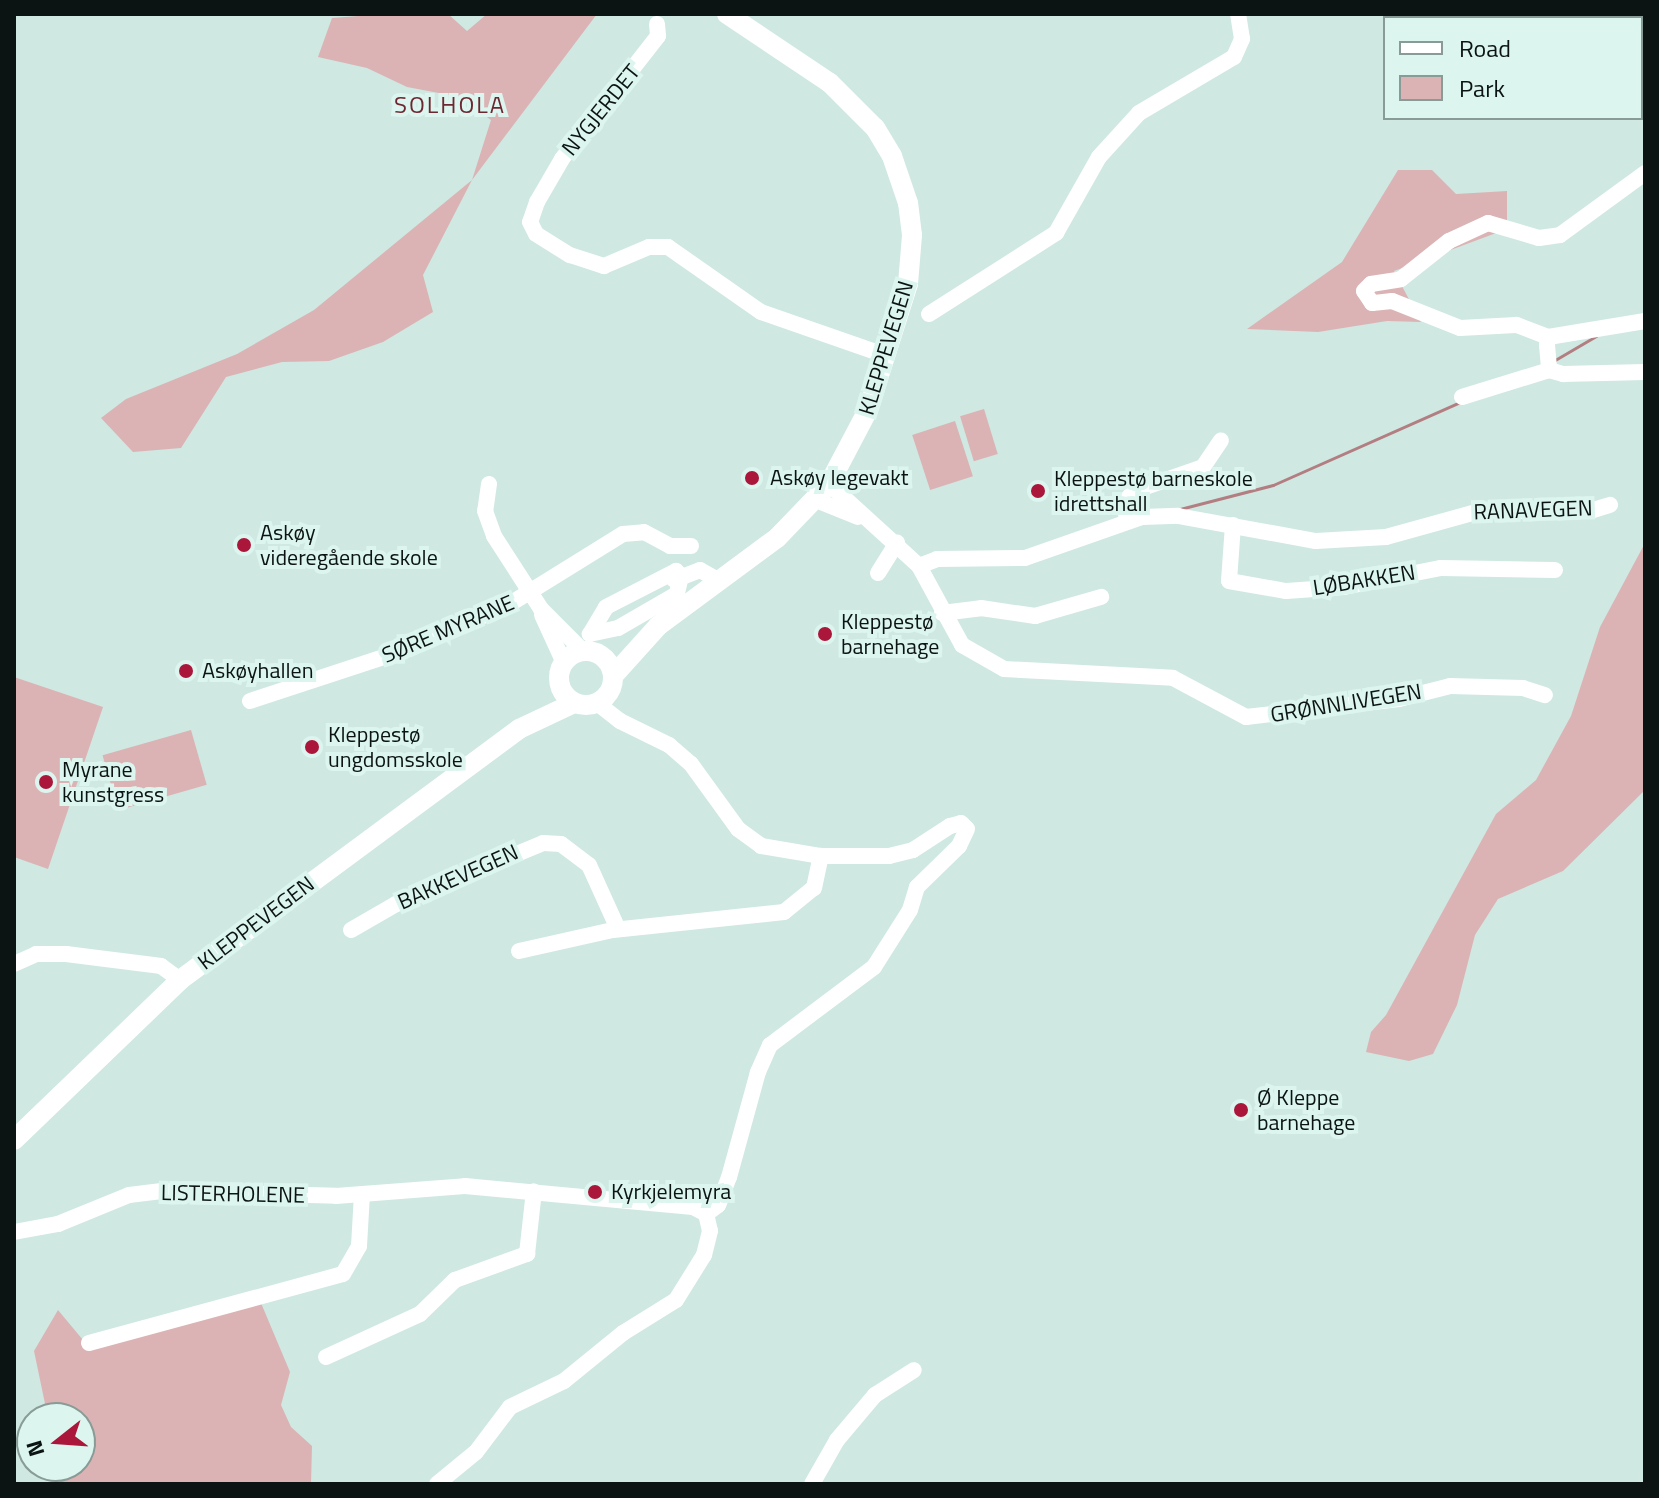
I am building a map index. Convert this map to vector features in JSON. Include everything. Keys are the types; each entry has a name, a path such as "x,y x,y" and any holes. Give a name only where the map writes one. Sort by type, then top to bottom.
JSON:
{"main road":[{"name":"KLEPPEVEGEN","path":"613,676 658,626 777,538 822,492 856,439 887,356 912,252 908,203 892,156 865,115 842,92 727,14"},
{"name":"KLEPPEVEGEN","path":"590,648 658,626"},
{"path":"590,648 613,676 610,692 597,703 574,703 560,685 564,663 590,648"},
{"name":"KLEPPEVEGEN","path":"14,1140 180,980 519,729 560,685"},
{"name":"KLEPPEVEGEN","path":"519,729 574,703"}],"street":[{"path":"929,314 1056,233 1099,157 1139,113 1234,57 1242,39 1238,14"},
{"name":"NYGJERDET","path":"657,24 658,36 578,134 537,202 530,222 536,234 570,255 604,266 649,247 668,247 761,312 887,356"},
{"path":"1645,173 1560,235 1534,237 1494,222 1457,237 1401,279 1367,285 1365,299 1392,301 1460,328 1516,325 1548,337 1645,321"},
{"path":"1548,337 1549,370"},
{"path":"1462,397 1549,370 1577,376 1645,372"},
{"path":"1127,519 1124,503 1134,491 1203,467 1221,440"},
{"name":"SØRE MYRANE","path":"250,701 408,649 530,592 489,529 489,484"},
{"name":"GRØNNLIVEGEN","path":"822,492 897,543 919,566 942,613 970,652 1004,669 1173,678 1246,717 1399,699 1450,686 1523,688 1545,695"},
{"name":"RANAVEGEN","path":"919,566 937,559 1025,558 1127,519 1178,516 1316,541 1386,537 1480,511 1590,511 1610,505"},
{"name":"LØBAKKEN","path":"1233,525 1229,581 1286,591 1344,587 1433,568 1555,570"},
{"path":"564,663 541,609 530,592 628,533 644,532 670,546 691,546"},
{"path":"878,573 897,543"},
{"path":"681,576 700,570 720,581"},
{"path":"590,648 606,607 663,575 676,571 681,576"},
{"path":"590,648 677,594 681,576"},
{"path":"942,613 981,608 1035,616 1101,597"},
{"path":"541,609 590,648"},
{"path":"437,1484 476,1452 510,1407 564,1381 623,1333 676,1300 704,1255 710,1231 706,1214 718,1205 729,1177 758,1072 770,1045 874,967 910,910 917,887 959,846 967,829 961,823 950,826 913,850 889,856 821,856 752,841 685,759 597,703"},
{"name":"BAKKEVEGEN","path":"351,930 396,904 543,843 561,844 589,865 618,929"},
{"path":"519,951 618,929 784,912 814,888 821,856"},
{"path":"14,964 36,954 66,954 161,966 180,980"},
{"name":"LISTERHOLENE","path":"14,1232 66,1221 140,1193 362,1194 442,1185 693,1207 706,1214"},
{"path":"326,1357 420,1314 455,1280 527,1254 534,1191"},
{"path":"89,1343 343,1274 359,1246 362,1194"},
{"path":"812,1484 837,1440 875,1395 914,1370"}],"green space":[{"path":"448,14 467,31 487,14 597,14 472,180 491,120 460,97 407,87 367,68 318,57 332,18"},
{"path":"1398,170 1432,170 1456,194 1507,191 1507,229 1394,271 1421,322 1387,321 1318,332 1247,329 1342,262"},
{"path":"472,180 423,275 433,312 383,342 329,361 282,362 226,377 181,448 133,452 101,418 126,399 237,354 314,310"},
{"path":"984,409 998,454 974,461 960,416"},
{"path":"955,421 973,476 930,490 912,435"},
{"path":"1645,543 1645,790 1563,871 1498,899 1475,935 1457,1005 1433,1054 1409,1061 1366,1052 1371,1032 1386,1015 1496,814 1536,780 1571,716 1600,627"},
{"name":"Myrane kunstgress","path":"14,677 103,707 48,869 14,857"},
{"path":"191,730 207,785 118,810 103,755"},
{"path":"261,1303 290,1372 281,1405 291,1427 312,1446 311,1484 60,1484 96,1482 96,1402 45,1402 34,1351 58,1310 83,1340"}],"waterway":[{"path":"1555,360 1596,336"},
{"path":"1180,509 1273,485 1460,402"}],"place":[{"name":"Askøy legevakt","path":"752,478"},
{"name":"Kleppestø barneskole idrettshall","path":"1038,491"},
{"name":"Askøy videregående skole","path":"244,545"},
{"name":"Kleppestø barnehage","path":"825,634"},
{"name":"Askøyhallen","path":"186,671"},
{"name":"Kleppestø ungdomsskole","path":"312,747"},
{"name":"Myrane kunstgress","path":"46,782"},
{"name":"Ø Kleppe barnehage","path":"1241,1110"},
{"name":"Kyrkjelemyra","path":"595,1192"}],"district":[{"name":"SOLHOLA","path":"450,105"}]}
